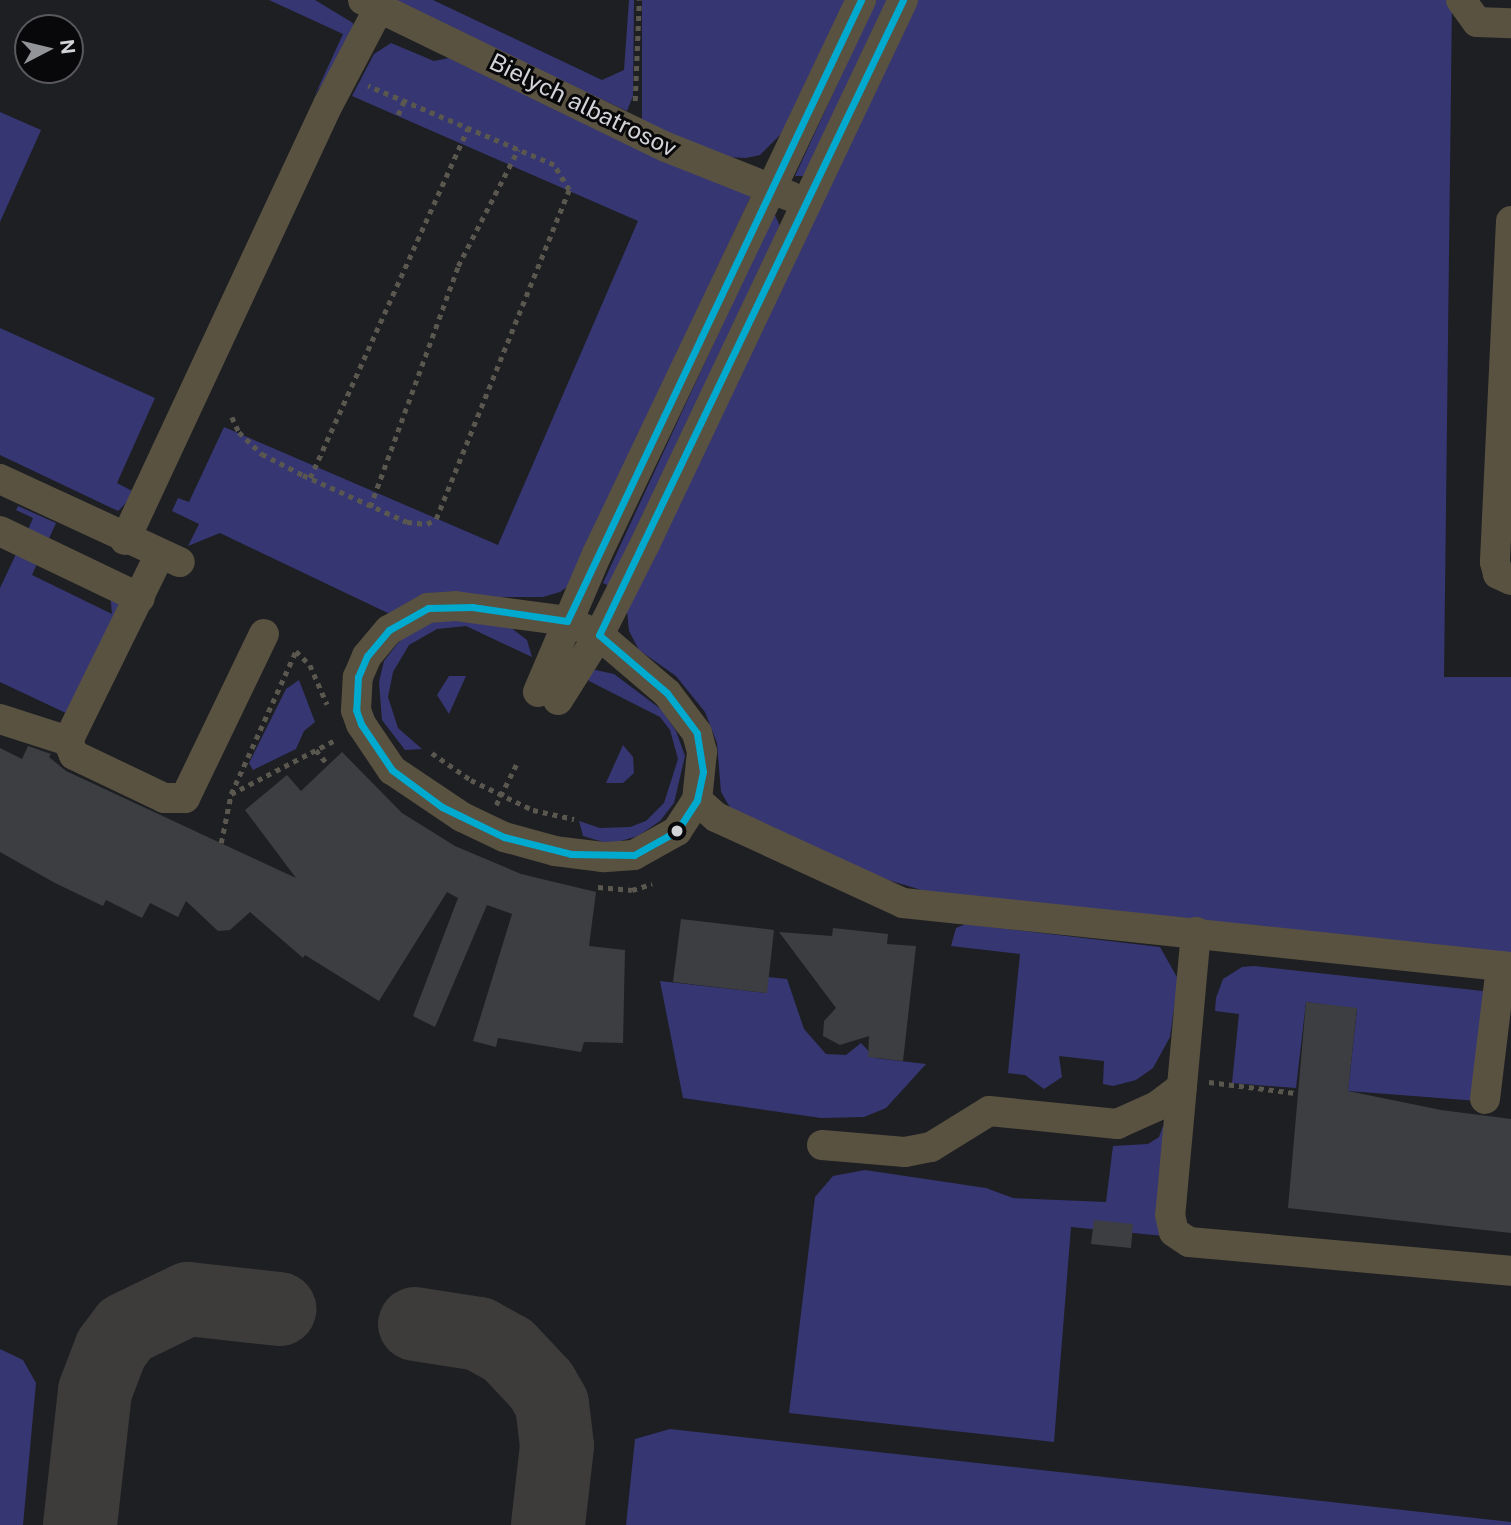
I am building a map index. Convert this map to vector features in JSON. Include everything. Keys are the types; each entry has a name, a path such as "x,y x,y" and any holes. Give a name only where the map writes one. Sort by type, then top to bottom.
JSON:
{"street":[{"path":"861,0 567,621 548,696 599,635 903,0"},
{"path":"1461,0 1477,22 1511,23"},
{"name":"Bielych albatrosov","path":"371,4 630,129 730,174 771,187 806,203"},
{"path":"125,540 344,75 371,4"},
{"path":"1511,220 1495,562 1498,574 1511,580"},
{"path":"0,478 125,540 170,558 140,598 68,741"},
{"path":"0,531 140,598"},
{"path":"440,606 567,621 599,635 667,693 697,733 703,772 697,800 677,831 634,855 571,854 504,837 422,794 383,760 356,710 358,677 367,656 389,630 440,606"},
{"path":"0,719 68,741 77,757 164,798 185,798 264,634"},
{"path":"697,800 716,817 903,903 1506,967 1485,1099"},
{"path":"1196,932 1170,1215 1174,1232 1180,1238 1511,1272"},
{"path":"821,1145 905,1152 931,1147 989,1111 1117,1124 1157,1106 1182,1082"}],"path":[{"path":"630,129 635,106 639,0"},
{"path":"232,416 239,432 262,454 370,507 407,522 427,524 436,519 569,190 554,165 344,75"},
{"path":"398,115 404,101"},
{"path":"310,478 468,128"},
{"path":"370,507 458,266 518,150"},
{"path":"221,844 230,794 296,651 314,673 332,715"},
{"path":"230,794 341,737"},
{"path":"316,750 328,765"},
{"path":"432,753 471,780 533,810 574,819"},
{"path":"1182,1082 1295,1093"}],"shaded area":[{"path":"269,0 315,0 353,23 354,35 315,95 343,34"},
{"path":"386,0 433,0 602,80 624,70 629,0 634,0 633,96 627,111"},
{"path":"642,0 846,0 781,134 760,155 746,158 726,157 642,121"},
{"path":"876,0 889,0 809,168 803,176 795,176"},
{"path":"917,0 1452,0 1444,677 1511,677 1511,958 928,892 845,867 731,809 721,792 717,743 705,712 676,676 639,650 629,631 627,611"},
{"path":"391,43 434,61 454,57 751,196 567,587 543,597 495,597 392,615 220,533 188,546 199,524 172,511 178,498 189,502 224,427 498,545 638,221 352,96 374,54"},
{"path":"0,112 41,130 0,222"},
{"path":"774,213 780,226 609,586 603,583"},
{"path":"0,328 155,398 117,483 136,493 118,511 0,455"},
{"path":"18,506 56,523 46,545 27,532 33,518 16,510"},
{"path":"17,552 39,559 32,575 112,614 110,592 123,603 68,714 0,682 0,588"},
{"path":"441,620 506,624 527,640 532,657 466,626 437,629 409,645 393,672 388,697 398,728 422,749 405,750 382,720 379,682 384,661 414,628"},
{"path":"591,669 614,674 662,710 676,731 685,756 674,803 660,821 638,836 610,844 583,836 579,821 600,828 630,827 646,821 664,803 678,759 670,730 660,717 589,681 586,674"},
{"path":"449,676 466,676 449,714 437,695"},
{"path":"299,680 315,722 304,731 296,749 253,770 249,763 286,689"},
{"path":"623,745 633,757 634,773 623,783 606,783"},
{"path":"966,924 1160,947 1178,979 1170,1037 1153,1068 1136,1080 1113,1086 1103,1084 1104,1061 1059,1056 1062,1077 1044,1089 1025,1075 1008,1073 1020,954 951,946 956,928"},
{"path":"1254,966 1492,992 1478,1101 1348,1091 1357,1009 1306,1002 1296,1088 1232,1083 1239,1014 1215,1011 1216,998 1223,979 1242,967"},
{"path":"768,977 787,979 804,1029 826,1054 846,1055 861,1043 875,1058 926,1064 886,1108 864,1117 821,1118 683,1098 660,981 766,993"},
{"path":"1163,1126 1164,1236 1071,1227 1054,1442 789,1413 815,1197 833,1176 865,1170 986,1188 1013,1198 1106,1202 1113,1146 1148,1144 1159,1137"},
{"path":"0,1349 23,1360 36,1383 23,1525 0,1525"},
{"path":"670,1429 1511,1522 1511,1525 626,1525 635,1439"}],"building":[{"path":"28,746 51,754 49,757 66,771 296,878 245,810 287,775 301,791 342,752 402,813 455,846 521,874 596,892 589,946 625,950 623,1043 584,1042 581,1052 498,1038 496,1047 473,1041 512,914 487,905 435,1027 413,1016 458,898 447,892 379,1001 305,955 303,958 250,912 230,930 218,931 186,901 178,917 150,903 142,918 106,900 103,906 55,883 0,852 0,748 22,759"},
{"path":"681,919 774,930 767,993 673,982"},
{"path":"833,928 888,934 887,944 916,946 903,1061 868,1057 869,1036 840,1045 823,1036 824,1021 836,1008 779,932 832,936"},
{"path":"1306,1002 1357,1008 1348,1091 1441,1110 1511,1119 1511,1233 1288,1208"},
{"path":"1094,1220 1133,1224 1131,1248 1091,1244"}],"taxiway":[{"path":"80,1525 95,1391 111,1349 126,1329 188,1299 279,1309"},
{"path":"415,1324 479,1334 508,1350 541,1385 552,1404 557,1446 548,1525"}],"transit line":[{"path":"861,0 567,621 472,607 428,608 389,630 367,656 358,677 356,710 361,724 392,770 442,807 504,837 571,854 634,855 677,831 697,800 703,772 697,733 667,693 599,635 903,0"}]}
